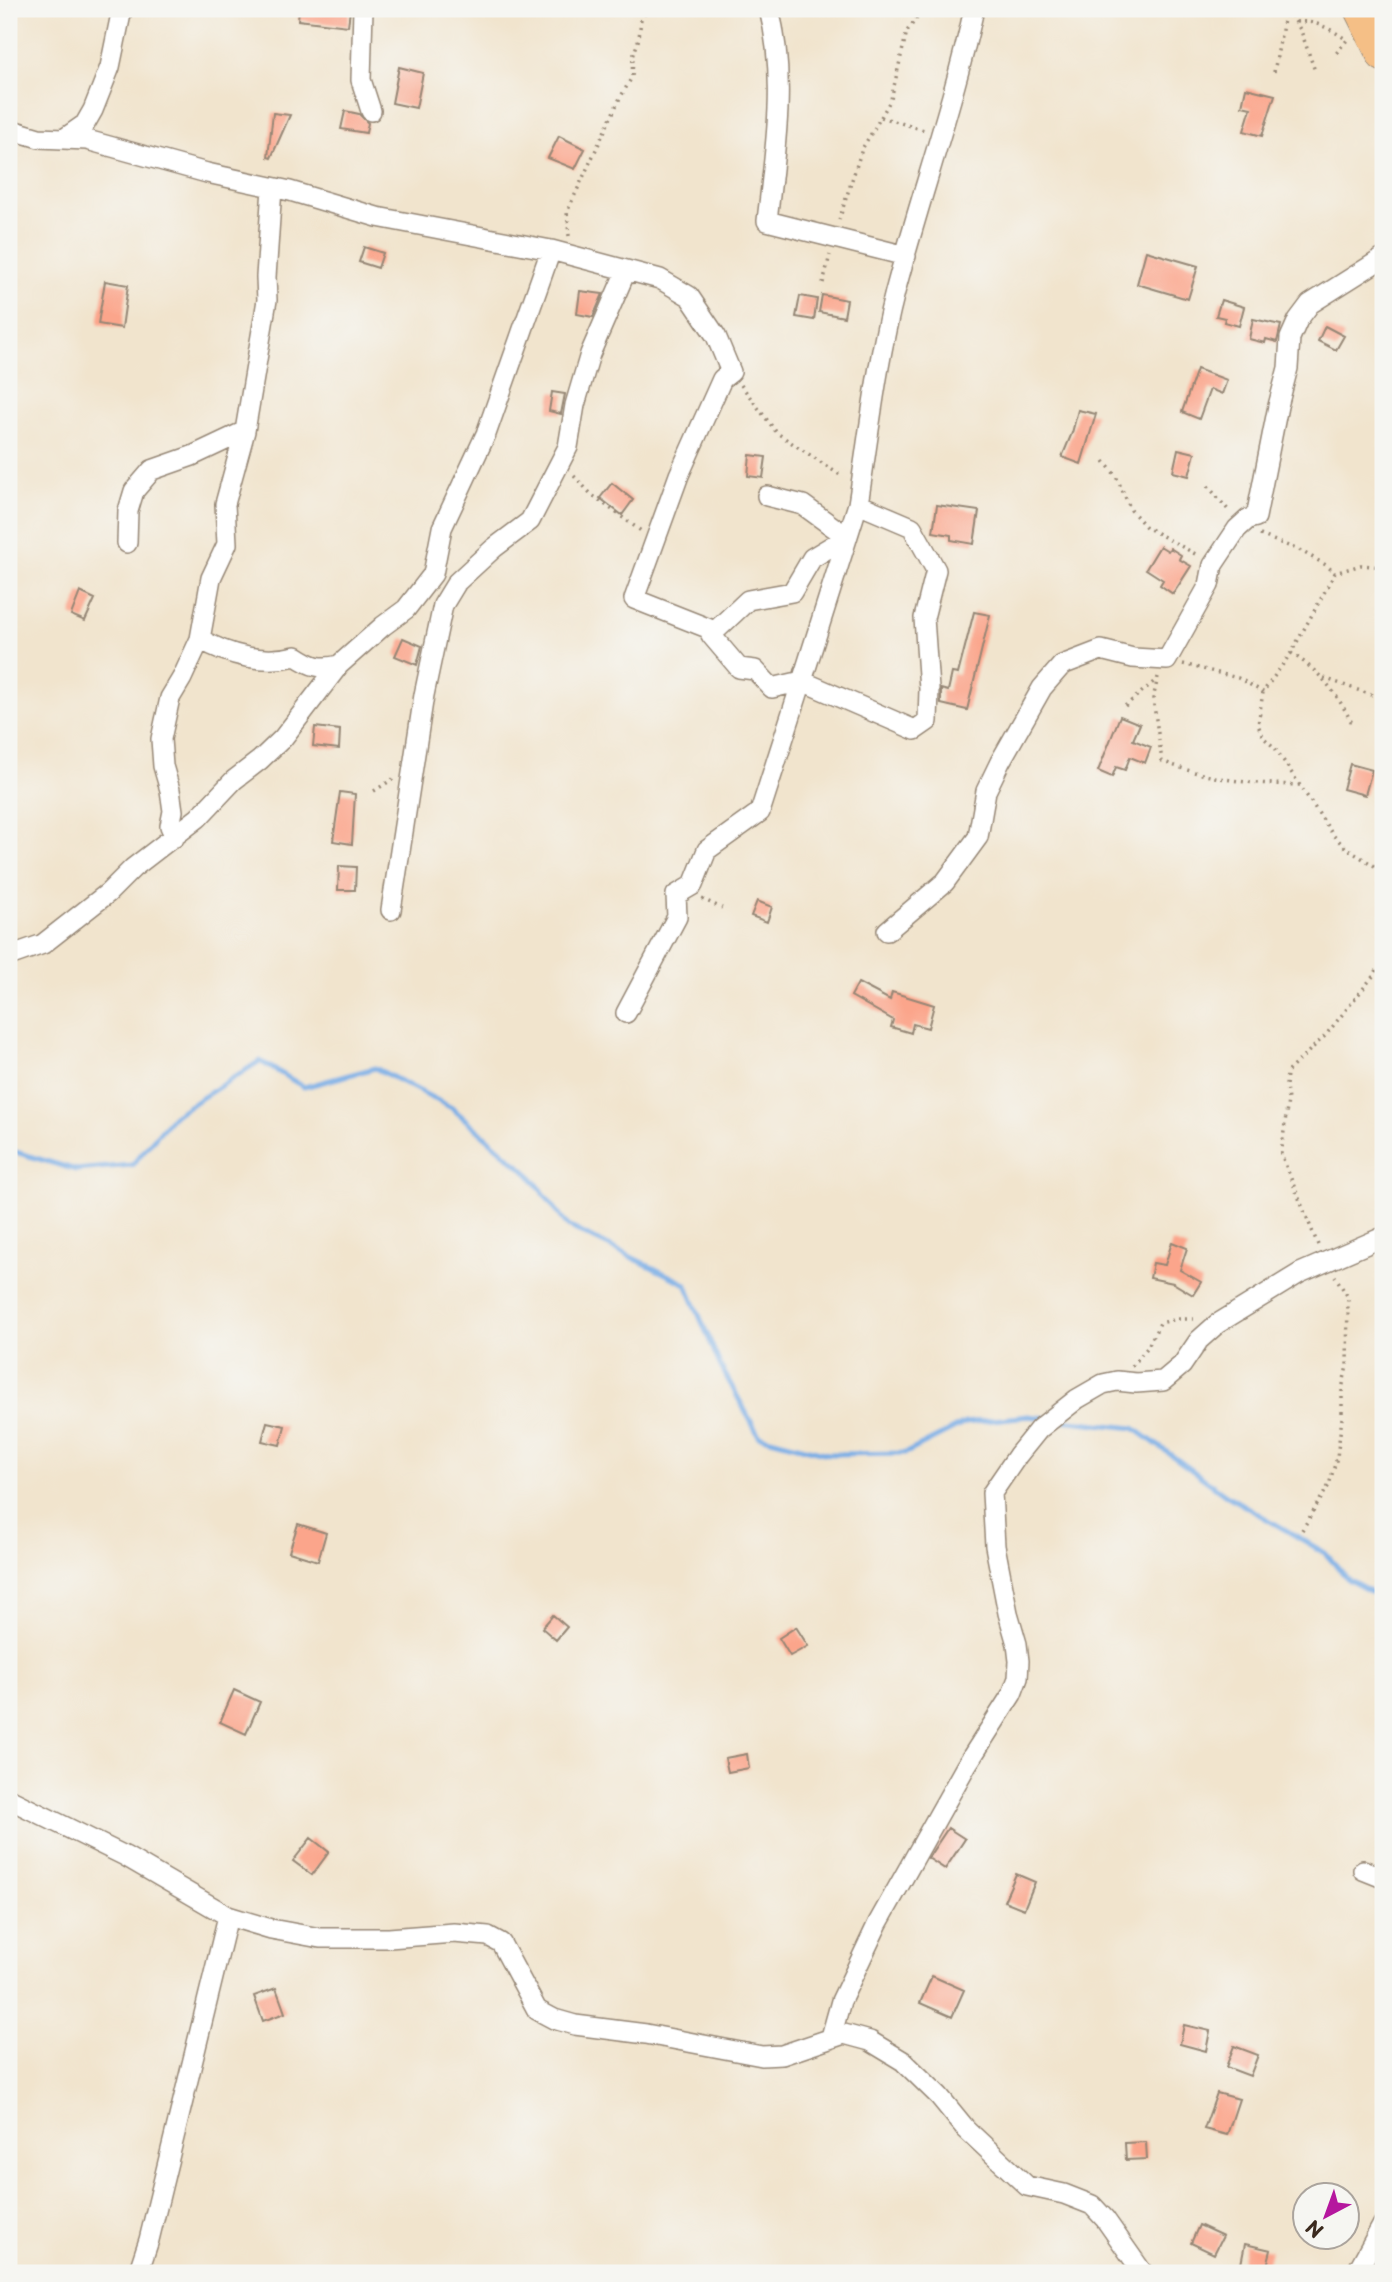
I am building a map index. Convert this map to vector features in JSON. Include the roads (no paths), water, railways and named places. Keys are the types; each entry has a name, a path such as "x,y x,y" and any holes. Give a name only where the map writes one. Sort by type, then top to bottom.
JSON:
{"main road":[{"path":"1360,9 1383,55"}],"street":[{"path":"65,138 85,124 93,110 110,67 122,9"},
{"path":"363,9 361,80 371,111"},
{"path":"769,9 776,35 779,113 767,221 906,256"},
{"path":"626,1013 677,917 676,895 693,885 707,850 760,812 859,496 892,306 974,9"},
{"path":"9,129 39,138 87,141 377,217 551,250 660,279 689,296 716,336 731,372 722,379 678,475 634,599 715,631"},
{"path":"175,837 170,826 173,811 163,766 161,738 170,698 200,639 211,578 227,544 225,504 245,431 267,300 265,277 272,188"},
{"path":"9,956 43,944 107,893 133,868 198,818 234,780 283,738 339,665 406,609 433,574 442,528 486,434 551,250"},
{"path":"887,931 945,882 978,837 986,791 995,772 1042,688 1062,665 1101,650 1133,658 1167,660 1209,584 1213,565 1237,528 1256,517 1288,368 1290,338 1303,312 1310,303 1383,258"},
{"path":"391,911 424,695 443,605 457,582 494,548 530,521 568,447 575,405 590,354 626,271"},
{"path":"127,543 128,511 134,491 152,470 192,456 245,431"},
{"path":"767,496 803,505 847,537"},
{"path":"847,537 813,558 792,592 748,600 711,635 739,668 755,670 772,688 802,681 915,730 928,720 929,689 924,618 936,570 912,527 859,496"},
{"path":"200,639 220,651 240,657 279,660 296,656 312,667 329,668 339,665"},
{"path":"831,2037 841,2001 878,1923 966,1766 1012,1694 1018,1678 1017,1644 995,1546 992,1493 1018,1455 1039,1429 1077,1399 1103,1384 1163,1381 1182,1365 1199,1340 1217,1324 1300,1273 1383,1237"},
{"path":"9,1799 125,1857 228,1916 271,1929 320,1938 389,1938 454,1933 495,1938 505,1949 537,2010 563,2022 646,2034 762,2056 782,2055 844,2035 870,2041 903,2061 939,2096 966,2129 1027,2186 1064,2194 1092,2205 1120,2238 1143,2273"},
{"path":"1363,1870 1383,1878"},
{"path":"138,2273 149,2240 228,1916"},
{"path":"1356,2273 1383,2224"}],"waterway":[{"path":"9,1150 76,1170 132,1165 173,1116 260,1061 304,1087 375,1068 452,1108 530,1175 568,1226 686,1284 720,1365 759,1436 828,1454 906,1453 965,1423 1028,1416 1045,1418"},
{"path":"1061,1420 1134,1428 1226,1495 1325,1553 1349,1580 1383,1598"}]}
